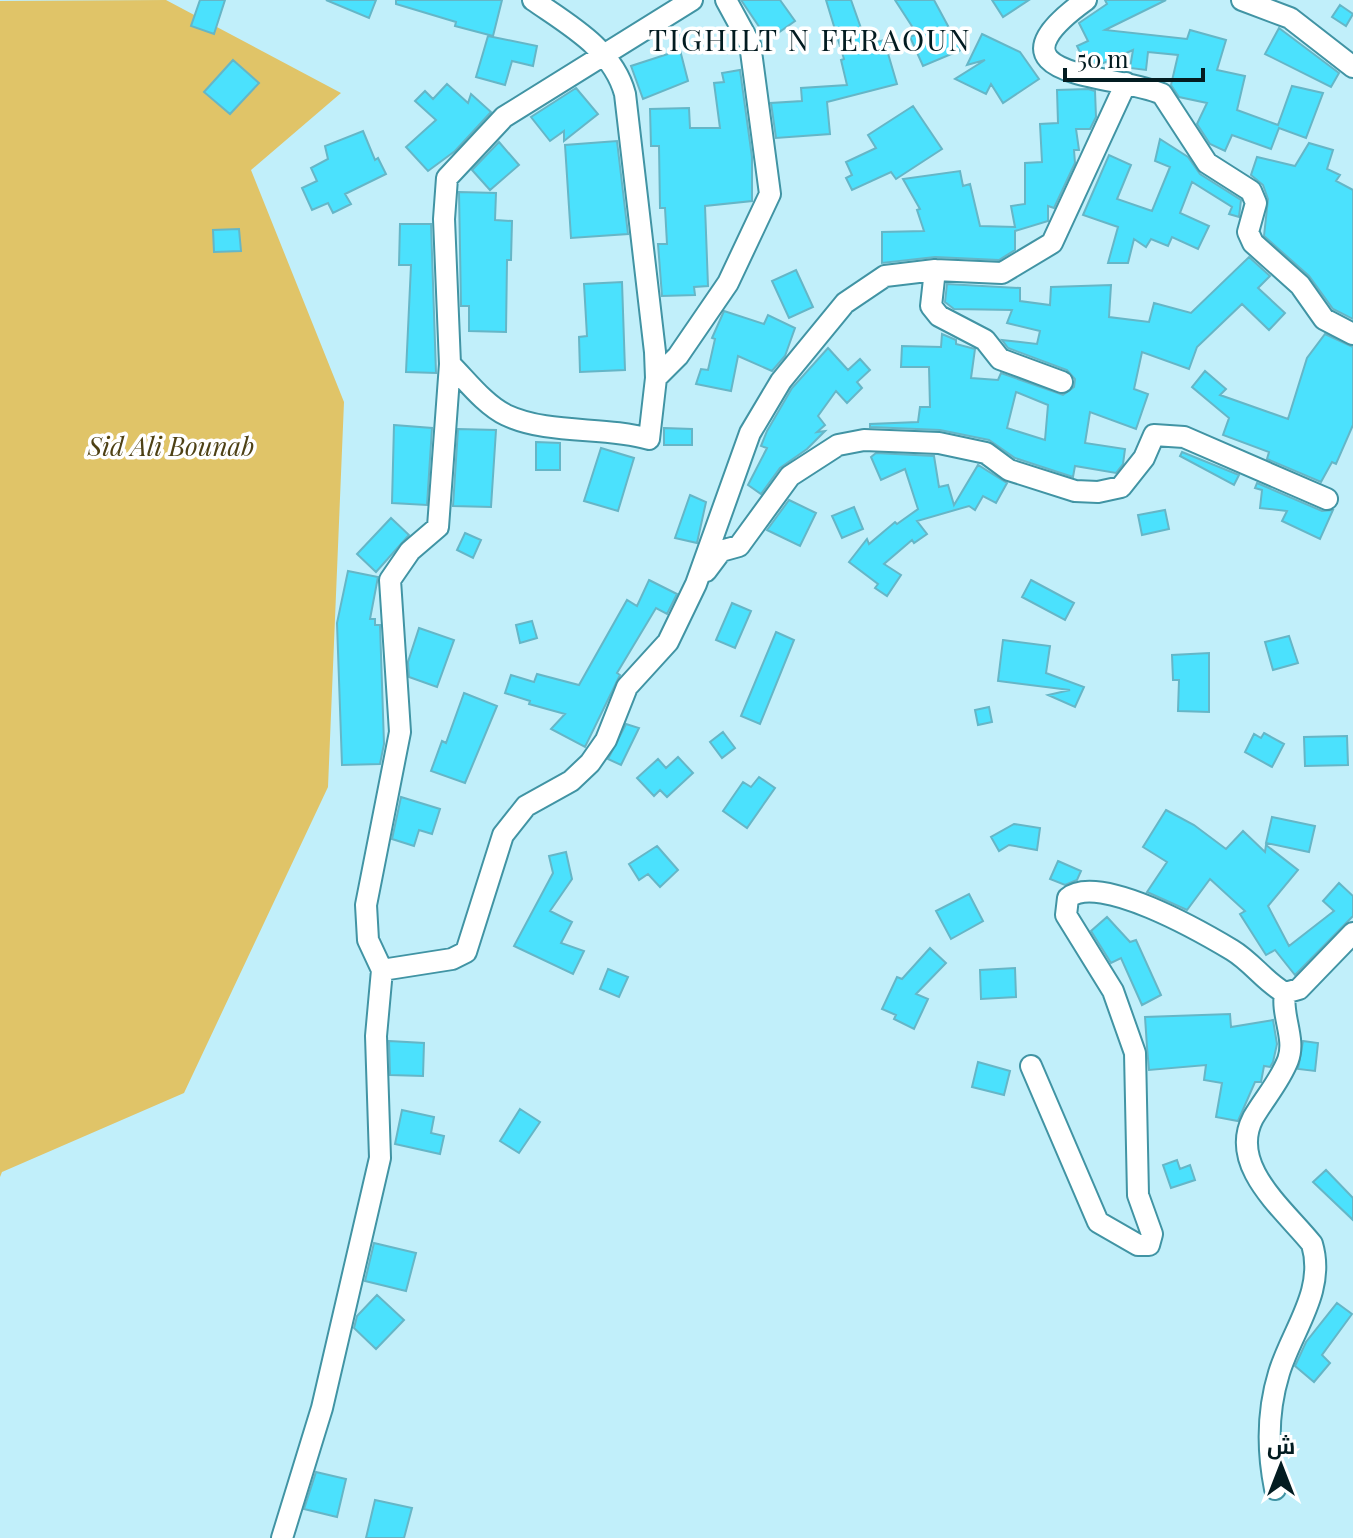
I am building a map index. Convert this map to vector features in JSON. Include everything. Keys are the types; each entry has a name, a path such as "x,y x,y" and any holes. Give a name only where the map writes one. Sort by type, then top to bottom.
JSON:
{"street":[{"path":"450,364 505,414 544,424 629,433 649,439 656,378 625,94 619,71 604,54 533,0"},
{"path":"282,1538 322,1408 380,1158 376,1036 382,970 368,940 366,905 400,732 390,580 410,551 438,527 450,364 444,219 447,178 504,117 692,0"},
{"path":"656,378 678,356 728,283 770,194 750,44 726,0"},
{"path":"1086,0 1051,28 1047,53 1064,72 1126,83 1162,94 1207,163 1251,191 1256,203 1248,232 1253,243 1300,285 1324,319 1353,334"},
{"path":"1242,0 1290,18 1353,67"},
{"path":"382,970 452,959 466,952 503,835 526,806 571,781 590,763 606,740 627,687 668,642 696,584 750,433 781,381 845,303 885,276 935,270 1002,273 1052,243 1126,83"},
{"path":"935,270 931,306 939,316 985,340 1000,359 1062,382"},
{"path":"696,584 721,551 739,546 790,476 838,445 864,440 939,443 986,453 1009,470 1041,482 1075,491 1098,492 1121,487 1144,458 1154,435 1184,437 1327,499"},
{"path":"1031,1066 1098,1222 1138,1245 1149,1245 1152,1234 1138,1195 1135,1053 1113,991 1066,915 1068,898 1075,892 1096,892 1136,901 1235,951 1285,993"},
{"path":"1285,993 1299,989 1353,933"},
{"path":"1275,1489 1267,1425 1279,1372 1307,1309 1316,1256 1312,1244 1259,1180 1246,1151 1246,1136 1288,1059 1283,1006 1285,993"}],"green space":[{"name":"Sid Ali Bounab","path":"166,0 341,93 251,170 344,402 328,787 184,1093 2,1172 0,1177 0,1"}],"building":[{"path":"200,0 225,0 214,34 191,26"},
{"path":"326,0 376,0 369,18"},
{"path":"396,0 502,0 493,36 455,26 456,22 396,4"},
{"path":"741,0 780,0 795,21 768,40"},
{"path":"826,0 851,0 867,45 884,40 897,84 827,102 830,134 776,138 771,103 802,101 801,88 847,85 841,60 844,59"},
{"path":"895,0 934,0 961,50 923,66 910,37 917,34"},
{"path":"992,0 1029,0 1003,17"},
{"path":"1105,0 1166,0 1105,30 1187,39 1190,30 1226,40 1217,70 1245,76 1237,110 1278,125 1292,86 1323,93 1306,138 1279,128 1271,149 1232,135 1225,151 1210,144 1197,124 1207,103 1179,97 1171,85 1178,55 1148,52 1146,70 1130,68 1133,50 1099,65 1084,61 1077,46 1088,41 1079,23 1107,4"},
{"path":"1340,5 1353,14 1346,26 1332,17"},
{"path":"1279,28 1339,73 1331,87 1265,54"},
{"path":"982,34 1020,52 1039,79 1003,103 991,84 986,94 955,79 985,60 967,65"},
{"path":"488,36 537,46 533,66 512,61 505,85 476,77"},
{"path":"680,50 688,81 643,99 631,66"},
{"path":"233,60 259,83 230,114 204,92"},
{"path":"740,70 752,157 752,201 705,206 708,286 694,287 695,295 662,296 658,244 667,244 665,208 660,208 659,146 651,146 650,109 689,108 690,128 720,128 714,83 724,82 722,73"},
{"path":"447,84 468,103 471,94 491,112 455,151 428,171 406,147 436,120 415,101 425,91 433,99"},
{"path":"576,88 598,114 564,141 564,131 550,141 531,117"},
{"path":"1057,90 1095,91 1096,117 1090,129 1076,129 1079,150 1074,150 1075,163 1054,208 1048,206 1048,221 1015,231 1015,250 999,260 935,257 882,263 882,232 924,231 917,210 920,209 903,179 960,171 963,186 970,184 980,226 1015,227 1011,206 1025,204 1025,163 1042,162 1040,124 1058,123"},
{"path":"913,106 942,149 896,179 891,172 852,190 846,178 852,175 846,162 876,148 868,135"},
{"path":"363,131 375,160 378,158 386,174 345,194 351,204 333,213 328,203 312,210 302,188 317,181 311,168 328,159 325,146"},
{"path":"1160,139 1188,157 1200,174 1241,200 1239,217 1229,214 1232,207 1192,182 1180,213 1209,226 1198,249 1172,237 1168,246 1151,239 1146,247 1134,239 1128,263 1108,263 1118,227 1083,215 1109,155 1131,165 1117,199 1152,211 1170,167 1155,161"},
{"path":"617,141 628,234 571,238 565,145"},
{"path":"499,142 519,165 490,190 472,170"},
{"path":"1309,143 1333,150 1327,169 1340,175 1336,181 1353,190 1353,319 1333,309 1309,276 1264,236 1268,199 1263,185 1251,175 1257,157 1295,166"},
{"path":"459,192 496,193 495,220 512,221 511,260 507,260 506,332 469,331 469,306 461,306"},
{"path":"400,224 431,224 436,373 406,372 411,265 399,265"},
{"path":"239,229 241,251 214,252 213,230"},
{"path":"1249,257 1270,276 1258,288 1285,313 1269,330 1242,304 1197,347 1189,369 1142,352 1134,389 1148,394 1136,429 1090,412 1085,443 1125,449 1123,464 1116,473 1075,466 1073,477 1015,458 989,440 940,430 870,427 870,424 918,422 920,407 930,407 929,367 901,367 902,346 941,347 942,334 956,340 956,344 975,349 971,378 998,380 1001,373 1063,395 1074,387 1075,379 1067,370 1008,348 1002,340 1037,344 1040,331 1007,323 1012,310 954,309 945,302 947,284 1020,288 1020,301 1050,305 1051,287 1111,285 1109,317 1149,322 1154,303 1191,313","holes":["1016,392 1048,405 1045,440 1007,428"]},
{"path":"796,270 813,307 789,318 772,281"},
{"path":"622,282 625,370 580,372 579,337 587,336 584,284"},
{"path":"724,311 764,324 768,315 795,328 785,356 772,371 738,356 731,391 696,384 701,369 708,370 715,339 712,338"},
{"path":"1325,334 1353,347 1353,425 1336,464 1332,462 1321,482 1267,459 1269,452 1223,435 1229,418 1192,387 1205,371 1226,389 1220,395 1288,419 1307,358"},
{"path":"828,348 848,370 860,359 870,370 857,382 862,388 847,403 836,391 818,416 825,425 817,432 825,431 807,449 780,468 761,494 748,485 767,448 761,446 767,431 792,388"},
{"path":"394,425 432,428 427,505 392,503"},
{"path":"664,428 692,429 692,445 664,445"},
{"path":"458,429 496,430 491,507 453,506"},
{"path":"536,442 560,443 560,470 536,470"},
{"path":"601,448 634,458 618,511 584,501"},
{"path":"1182,452 1239,475 1234,485 1180,456"},
{"path":"876,453 934,456 939,487 948,485 954,505 978,465 1007,483 996,503 983,496 975,510 969,506 917,521 927,534 914,543 912,540 884,564 901,575 887,596 875,588 878,584 849,562 867,539 869,544 895,522 897,524 918,509 905,469 881,480 871,457"},
{"path":"1257,483 1322,511 1333,510 1320,539 1282,521 1287,511 1260,508 1262,490 1255,488"},
{"path":"690,495 706,502 697,543 675,538"},
{"path":"789,500 816,513 800,546 767,530"},
{"path":"854,507 863,529 842,538 832,516"},
{"path":"1165,510 1169,529 1142,535 1138,515"},
{"path":"391,518 409,535 376,572 357,554"},
{"path":"465,533 481,540 473,558 457,550"},
{"path":"348,571 378,577 370,619 375,619 375,625 380,625 384,744 380,764 342,765 337,623"},
{"path":"649,580 677,594 667,614 656,608 617,673 620,675 585,747 551,729 565,714 529,704 530,701 505,693 511,675 534,682 537,674 579,685 627,600 637,606"},
{"path":"1031,580 1074,603 1065,620 1022,597"},
{"path":"732,603 751,611 735,648 716,640"},
{"path":"532,621 537,638 520,643 516,625"},
{"path":"419,628 454,640 437,687 409,677 408,662"},
{"path":"776,632 794,640 760,724 741,716"},
{"path":"1289,636 1298,663 1273,670 1265,642"},
{"path":"1003,640 1050,646 1046,673 1084,687 1075,707 1048,695 1070,690 998,681"},
{"path":"1209,653 1209,712 1178,711 1179,680 1173,680 1172,655"},
{"path":"464,693 497,706 465,783 431,771 442,741 446,743"},
{"path":"989,707 992,722 978,725 975,710"},
{"path":"626,724 639,728 621,765 608,759"},
{"path":"723,732 735,748 722,758 710,742"},
{"path":"1264,733 1284,744 1272,767 1245,752 1254,734 1261,738"},
{"path":"1347,736 1348,765 1305,766 1304,737"},
{"path":"678,757 693,773 667,797 660,790 654,796 637,778 658,759 666,768"},
{"path":"759,777 775,788 747,828 723,811 743,782 751,787"},
{"path":"401,797 440,809 432,834 419,830 414,846 392,839"},
{"path":"1166,810 1194,825 1226,849 1243,831 1265,852 1266,845 1298,870 1268,906 1289,946 1334,911 1323,901 1339,883 1353,896 1353,916 1295,975 1275,950 1266,955 1240,914 1245,911 1210,879 1187,910 1147,892 1167,862 1143,847"},
{"path":"1272,817 1315,826 1309,852 1266,843"},
{"path":"1014,824 1040,828 1037,850 1009,845 999,851 991,837"},
{"path":"657,846 678,870 660,887 648,874 639,880 629,864"},
{"path":"566,852 572,879 550,911 572,922 561,943 584,951 573,974 514,946 553,873 549,856"},
{"path":"1058,861 1081,871 1077,880 1065,885 1050,879"},
{"path":"969,894 983,921 951,939 936,911"},
{"path":"1107,917 1130,942 1136,940 1161,995 1142,1005 1121,958 1111,963 1091,931"},
{"path":"930,948 946,963 916,994 928,999 914,1029 882,1009 897,977 902,979"},
{"path":"1015,968 1016,997 981,999 980,970"},
{"path":"608,969 628,977 619,997 600,989"},
{"path":"1230,1014 1231,1027 1273,1020 1277,1044 1273,1062 1270,1067 1264,1066 1261,1082 1255,1082 1238,1121 1216,1117 1222,1083 1204,1080 1206,1065 1149,1070 1147,1047 1145,1017"},
{"path":"389,1041 424,1043 423,1076 390,1075"},
{"path":"1303,1041 1318,1043 1315,1071 1298,1069"},
{"path":"978,1062 1010,1071 1004,1095 972,1087"},
{"path":"520,1109 540,1122 519,1153 500,1141"},
{"path":"402,1110 434,1117 431,1133 444,1136 440,1154 395,1144"},
{"path":"1177,1160 1180,1169 1190,1165 1195,1180 1171,1188 1163,1165"},
{"path":"1326,1170 1353,1198 1353,1220 1313,1182"},
{"path":"374,1243 416,1253 406,1291 365,1281"},
{"path":"377,1295 404,1320 376,1349 354,1328 357,1316"},
{"path":"1337,1303 1352,1314 1322,1355 1330,1363 1314,1382 1295,1366 1306,1342"},
{"path":"316,1472 346,1479 337,1517 304,1509"},
{"path":"375,1500 412,1508 404,1538 366,1538"}],"district":[{"name":"TIGHILT N FERAOUN","path":"810,41"}]}
